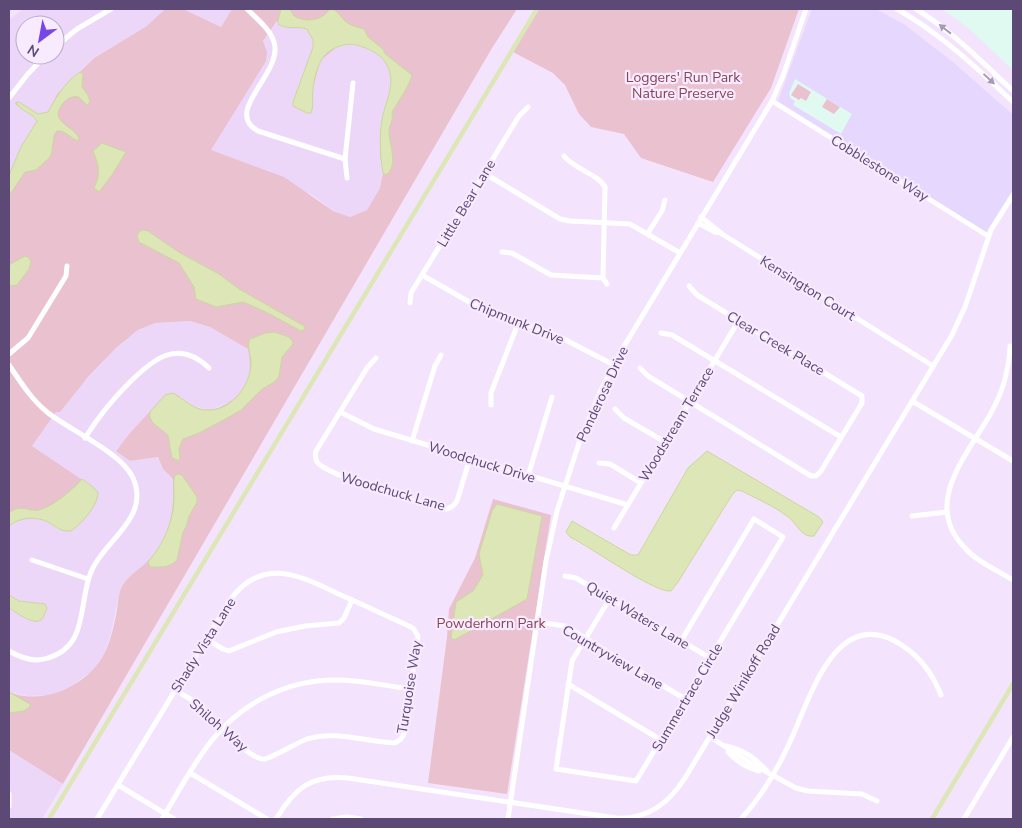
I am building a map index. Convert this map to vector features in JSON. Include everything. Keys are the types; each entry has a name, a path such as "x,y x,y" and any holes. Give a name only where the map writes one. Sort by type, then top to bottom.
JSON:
{"street":[{"path":"65,39 77,29 110,9"},
{"path":"247,9 271,35 276,52 271,66 248,106 246,116 248,122 258,131 345,159"},
{"name":"Ponderosa Drive","path":"508,819 551,536 564,486 580,437 614,365 772,101 783,76 806,9"},
{"path":"897,9 940,37 964,56 1013,102"},
{"path":"916,9 967,47 1013,91"},
{"path":"9,98 36,65"},
{"path":"347,178 345,159 353,83"},
{"name":"Cobblestone Way","path":"772,101 988,236"},
{"name":"Little Bear Lane","path":"410,303 411,293 519,116 528,107"},
{"path":"564,156 570,163 603,184 605,190 603,278 608,284"},
{"path":"484,173 560,219 630,224 680,253"},
{"name":"Judge Winikoff Road","path":"276,819 288,800 299,789 315,781 332,777 612,818 642,815 660,806 674,794 710,737 933,366 963,314 988,236 1013,195"},
{"path":"648,234 662,210 665,200"},
{"name":"Kensington Court","path":"701,217 722,234 933,366"},
{"name":"Kensington Court","path":"698,224 722,234"},
{"path":"502,252 512,253 551,275 603,278"},
{"path":"9,354 24,343 31,334 66,276 67,266"},
{"name":"Chipmunk Drive","path":"422,275 471,303 572,343 614,365"},
{"name":"Clear Creek Place","path":"689,286 697,295 861,394 863,399 841,437"},
{"name":"Woodstream Terrace","path":"614,528 739,320"},
{"path":"490,405 491,393 519,321"},
{"path":"640,368 648,376 811,476 816,476 821,471 841,437 672,335 661,333"},
{"path":"1010,346 1008,365 1002,389 992,412 950,484 947,512 952,530 964,548 1011,579"},
{"path":"85,438 108,404 146,366 157,358 170,354 183,354 196,358 209,368"},
{"path":"412,441 435,366 441,355"},
{"name":"Woodchuck Lane","path":"376,358 367,368 316,451 315,457 320,465 353,481 447,509 454,506 457,501 470,458"},
{"path":"9,365 40,406 124,464 133,478 137,495 130,521 99,557 88,579 78,630 68,647 54,656 38,660 21,658 9,651"},
{"path":"528,476 552,397"},
{"path":"912,401 1013,461"},
{"path":"616,409 624,418 665,442"},
{"name":"Woodchuck Drive","path":"340,412 374,430 628,505"},
{"path":"598,463 610,464 641,483"},
{"path":"912,516 947,512"},
{"name":"Summertrace Circle","path":"610,598 572,661 556,769 636,781 783,537 754,519 681,641"},
{"path":"32,560 88,579"},
{"name":"Shady Vista Lane","path":"97,819 206,639 235,594 246,583 264,575 294,574 413,628 418,634"},
{"name":"Quiet Waters Lane","path":"565,576 576,578 710,658"},
{"path":"206,639 230,651 276,632 305,626 339,623 344,618 352,600"},
{"name":"Countryview Lane","path":"537,622 565,626 685,699"},
{"name":"Turquoise Way","path":"263,760 269,759 298,742 320,736 338,735 392,743 400,740 404,734 418,634"},
{"path":"740,819 756,801 773,775 790,744 810,694 823,672 839,648 856,637 878,635 906,648 925,666 935,681 940,695"},
{"path":"164,817 204,750 222,727 258,700 301,683 323,680 348,680 411,689"},
{"path":"568,684 661,740"},
{"name":"Shiloh Way","path":"175,690 198,704 247,750 263,760"},
{"path":"710,737 752,769 767,772 802,790 855,793 865,795 876,801"},
{"path":"964,819 1013,737"},
{"path":"722,745 741,750 751,756 767,772"},
{"path":"746,763 751,756"},
{"path":"190,773 267,819"},
{"path":"118,785 164,817 174,819"},
{"path":"9,794 9,806"},
{"path":"333,819 361,819"}],"shaded area":[{"path":"23,9 165,9 148,26 93,58 57,94 48,112 38,114 18,107 32,115 37,121 21,147 9,175 9,20 15,15 15,65 65,65 65,15 15,15"},
{"path":"183,9 232,9 221,27"},
{"path":"281,9 290,9 294,16 304,20 314,20 330,9 335,11 347,23 364,29 368,37 384,50 384,53 412,75 393,111 389,131 393,161 390,171 386,175 383,173 382,166 380,133 391,84 385,62 373,51 356,45 336,47 327,53 318,67 311,113 293,106 313,47 313,40 307,29 285,27 278,24"},
{"path":"812,9 876,9 905,25 954,63 1013,115 1013,189 986,232 778,101"},
{"path":"942,9 1013,9 1013,70 967,27"},
{"path":"278,21 288,28 307,29 313,40 313,47 293,106 307,113 311,113 313,108 313,89 320,61 337,47 349,43 368,47 378,53 387,63 391,78 390,92 382,120 383,173 380,188 367,210 350,217 333,211 314,196 210,150 267,52 263,41"},
{"path":"80,72 83,74 82,87 88,95 90,102 87,105 78,97 70,98 63,103 58,114 61,121 75,132 79,138 78,141 63,132 57,131 54,135 50,157 36,170 25,172 9,196 9,175 21,147 37,121 32,115 20,108 16,102 38,114 48,112 66,85"},
{"path":"795,79 852,114 841,134 793,105 795,101 791,99 789,93"},
{"path":"102,143 126,152 99,192 94,188 98,178 98,170 93,151"},
{"path":"143,230 148,231 180,253 219,274 239,289 304,326 305,329 301,331 243,302 216,307 196,299 194,287 179,263 139,242 137,237 139,232"},
{"path":"25,256 31,262 29,269 17,285 9,286 9,265"},
{"path":"190,321 210,327 248,349 251,362 246,386 234,400 210,410 194,406 180,397 165,395 116,450 130,461 158,457 163,469 173,479 172,516 165,537 148,562 130,577 120,590 110,637 104,654 93,670 68,689 52,695 28,696 9,692 9,608 32,621 45,604 19,601 9,595 9,526 24,519 37,518 50,523 58,529 71,531 91,509 98,497 93,487 32,446 56,412 117,347 138,330 155,323"},
{"path":"274,332 289,337 293,342 282,357 279,376 276,381 262,389 241,410 199,433 183,439 179,448 180,461 172,458 168,435 153,423 150,418 150,412 165,395 173,393 200,409 210,410 228,404 236,398 247,381 251,362 250,339"},
{"path":"707,451 819,517 823,522 814,536 806,535 777,509 737,490 671,591 651,585 570,537 566,532 572,521 631,555 638,555 688,468"},
{"path":"178,474 182,475 197,497 197,502 183,532 177,560 168,566 150,567 148,562 159,547 170,523 174,505 174,478"},
{"path":"82,479 98,493 97,498 88,514 71,531 61,530 48,522 33,518 23,519 9,526 9,513 21,508 39,510 44,508 74,488"},
{"path":"497,504 542,516 527,599 454,640 451,637 456,602 473,591 483,575 479,554 492,511"},
{"path":"9,595 19,601 45,604 47,608 42,619 39,621 30,620 9,608"},
{"path":"9,692 30,704 30,707 24,711 9,713"},
{"path":"9,750 63,784 42,819 9,819"}],"green space":[{"path":"165,9 183,9 221,27 232,9 517,9 492,48 63,784 9,750 9,692 22,696 50,695 75,684 87,675 104,654 109,644 119,593 122,587 154,555 166,535 172,513 173,479 163,469 158,457 130,461 116,451 165,395 173,393 197,408 216,409 239,395 247,382 250,367 248,349 210,327 190,321 155,323 138,330 117,347 88,377 60,412 56,412 32,446 93,487 98,493 92,509 80,524 71,531 61,530 43,520 33,519 18,521 9,526 9,175 21,147 37,121 36,118 15,104 19,102 38,114 48,112 57,94 94,58 147,26","holes":["277,21 287,28 307,29 313,40 313,47 293,106 307,113 311,113 313,108 313,89 320,61 337,47 349,43 368,47 378,53 387,63 391,78 390,92 382,120 380,154 383,173 380,188 367,210 350,217 333,211 284,177 211,150 266,61 267,52 263,41"]},
{"name":"Loggers' Run Park Nature Preserve","path":"537,9 799,9 771,88 713,182 641,158 624,134 591,127 579,114 565,85 553,73 511,51"},
{"path":"798,84 811,92 806,101 801,98 799,100 791,95"},
{"path":"827,99 840,107 834,114 822,107"},
{"name":"Powderhorn Park","path":"493,499 551,515 507,794 428,783 449,609 475,558"}],"waterway":[{"path":"49,819 537,9"},
{"path":"932,819 1013,684"}]}
